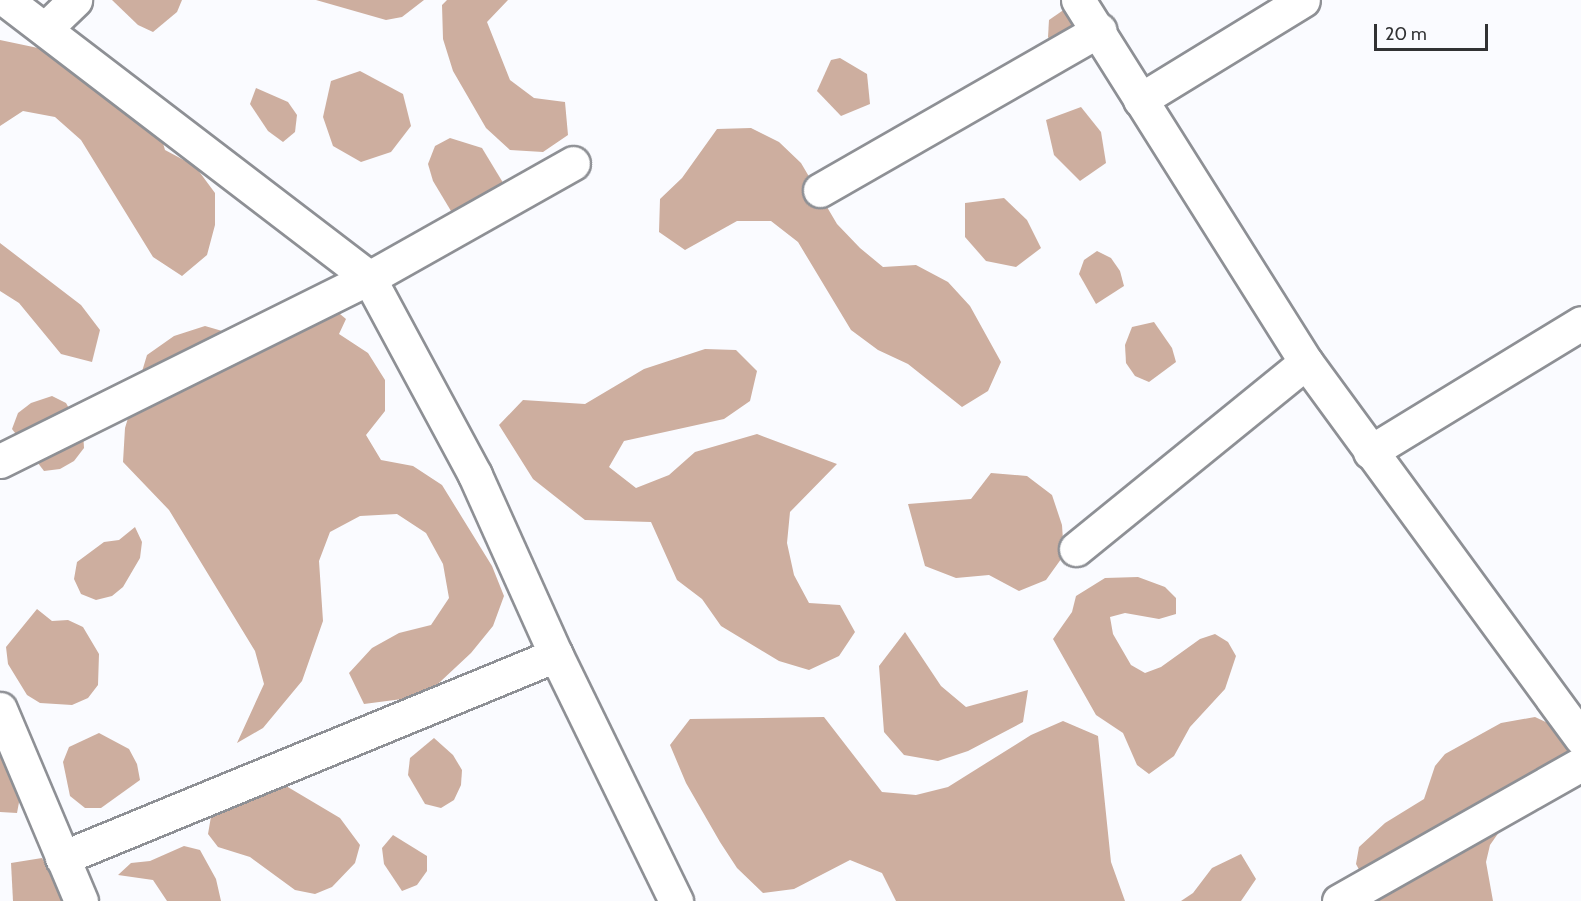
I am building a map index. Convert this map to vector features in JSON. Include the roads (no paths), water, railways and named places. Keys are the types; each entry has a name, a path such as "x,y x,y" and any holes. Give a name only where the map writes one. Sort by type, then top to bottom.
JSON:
{"street":[{"path":"6,0 369,278 475,475 556,655 676,901"},
{"path":"45,29 75,0"},
{"path":"1078,0 1306,362 1581,738"},
{"path":"1140,100 1303,0"},
{"path":"820,190 1099,30"},
{"path":"0,460 369,278 573,163"},
{"path":"1370,452 1581,322"},
{"path":"1076,549 1306,362"},
{"path":"62,858 556,655"},
{"path":"0,710 81,901"},
{"path":"1339,901 1581,764"}]}
